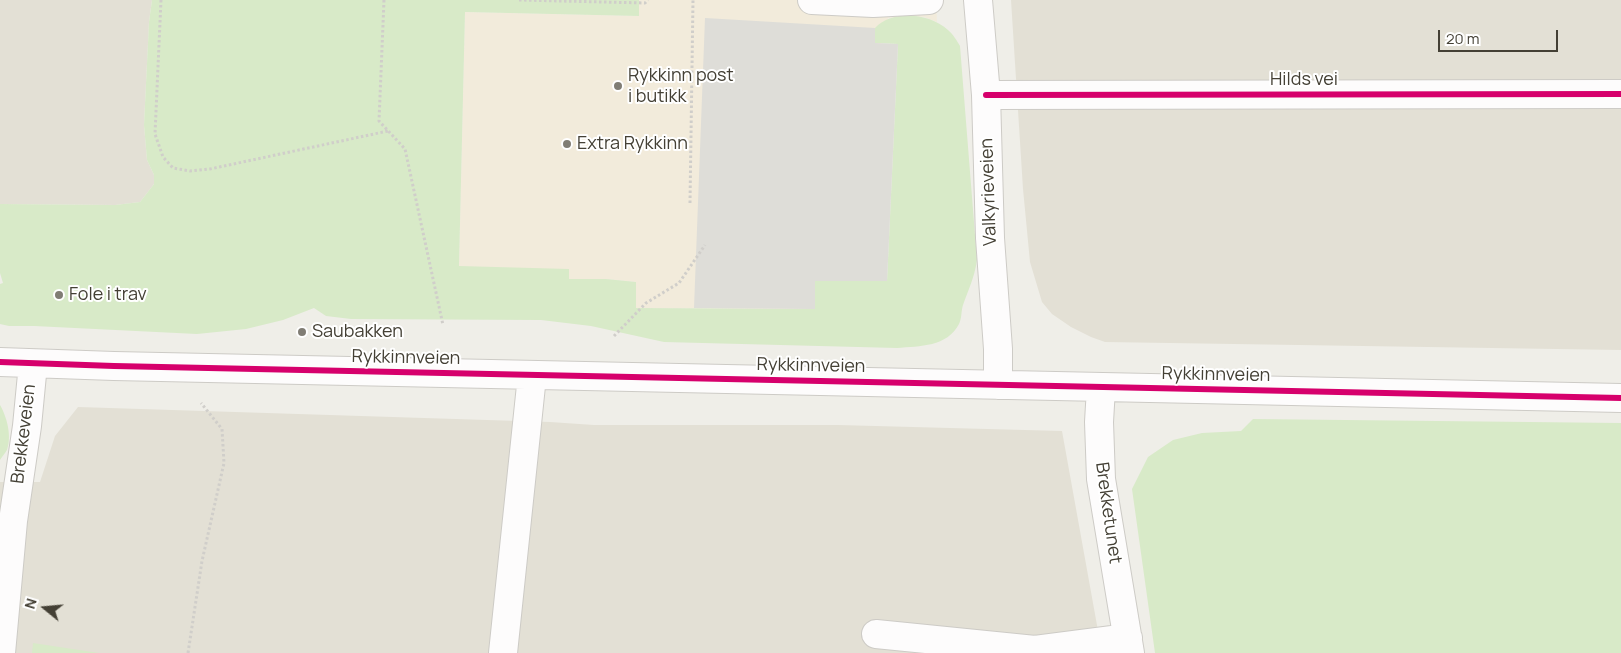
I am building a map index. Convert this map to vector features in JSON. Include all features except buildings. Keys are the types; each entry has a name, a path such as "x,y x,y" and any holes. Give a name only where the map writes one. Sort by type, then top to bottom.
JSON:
{"street":[{"path":"812,0 873,3 929,0"},
{"name":"Valkyrieveien","path":"978,0 986,95 990,238 998,349 998,384"},
{"name":"Hilds vei","path":"986,95 1621,94"},
{"name":"Rykkinnveien","path":"0,362 532,376 1621,398"},
{"name":"Brekkeveien","path":"1,653 6,520 27,426 32,364"},
{"path":"503,653 532,376"},
{"name":"Brekketunet","path":"876,634 1035,650 1129,645 1101,479 1099,422 1101,388"}],"path":[{"path":"162,0 155,134 163,157 173,168 190,171 210,170 388,131"},
{"path":"384,0 380,121 405,149 442,325"},
{"path":"519,0 644,3 648,0"},
{"path":"690,203 693,0"},
{"path":"614,336 646,304 679,283 705,245"},
{"path":"188,653 202,562 224,463 222,429 200,403"}],"shaded area":[{"path":"0,0 152,0 149,22 144,125 147,160 154,175 154,184 140,202 115,205 0,204"},
{"path":"639,0 936,0 937,22 924,17 888,18 815,309 635,308 636,282 606,279 569,279 569,270 459,267 465,12 639,16"},
{"path":"1011,0 1621,0 1621,350 1105,342 1071,327 1052,314 1042,302 1030,262 1023,189"},
{"path":"705,18 875,28 875,43 898,44 887,281 815,281 815,309 694,308"},
{"path":"78,407 594,425 838,425 1062,431 1102,653 0,653 0,482 40,482 55,436"}],"green space":[{"path":"152,0 639,0 639,16 465,12 459,266 569,269 569,279 606,279 636,282 636,308 815,309 815,281 887,281 898,44 875,43 875,28 882,22 901,16 921,17 931,20 950,32 960,46 977,260 973,278 963,305 960,322 954,332 940,341 924,346 897,348 664,342 591,326 541,320 351,319 326,316 314,308 283,320 246,329 197,334 9,326 0,324 0,284 3,283 0,273 0,204 115,205 140,202 154,184 154,175 147,160 144,125 149,22"},
{"path":"0,405 7,421 9,439 7,450 0,460"},
{"path":"1253,419 1621,423 1621,653 1155,653 1132,489 1148,457 1173,440 1202,433 1241,431"},
{"path":"33,643 99,653 32,653"}],"cycle path":[{"path":"986,95 1621,94"},
{"path":"0,362 1621,398"}],"place":[{"name":"Rykkinn post i butikk","path":"618,86"},
{"name":"Extra Rykkinn","path":"567,144"},
{"name":"Fole i trav","path":"59,295"},
{"name":"Saubakken","path":"302,332"}]}
